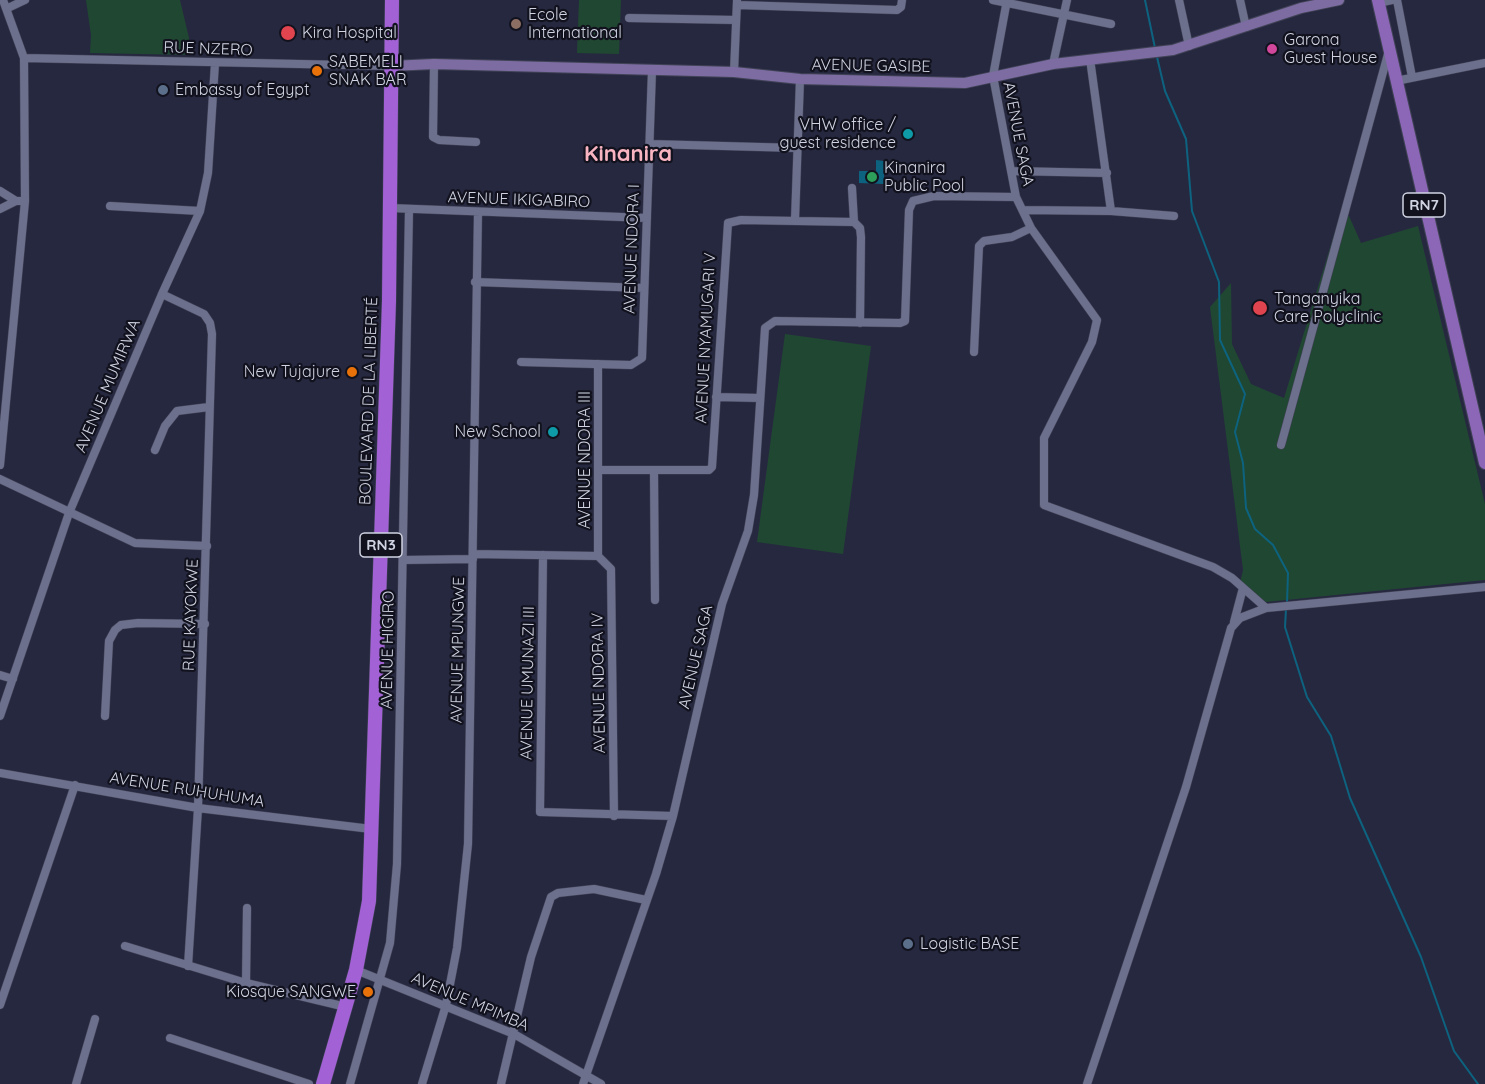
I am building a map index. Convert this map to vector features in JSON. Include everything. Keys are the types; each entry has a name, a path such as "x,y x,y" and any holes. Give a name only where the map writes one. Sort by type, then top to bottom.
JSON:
{"highway":[{"name":"BOULEVARD DE LA LIBERTÉ","path":"323,1084 356,970 369,901 390,208 392,0"}],"main road":[{"name":"RN7","path":"1378,2 1485,463"}],"street":[{"path":"0,465 20,201 24,58 8,8 3,0"},
{"path":"8,8 25,0"},
{"path":"734,72 737,3 897,10 901,7 902,0"},
{"path":"993,0 1111,24"},
{"path":"1053,64 1067,0"},
{"path":"1179,0 1190,46"},
{"path":"1240,0 1246,27"},
{"name":"AVENUE GASIBE","path":"391,66 434,64 734,72 800,79 976,83 993,76 1053,64 1156,53 1190,46 1246,27 1300,4 1340,0"},
{"path":"1378,2 1392,0"},
{"path":"1397,0 1412,77"},
{"path":"993,76 1006,1"},
{"path":"630,18 736,20"},
{"path":"1281,445 1389,53"},
{"name":"RUE NZERO","path":"24,58 391,66"},
{"path":"1090,59 1111,211"},
{"name":"AVENUE MUMIRWA","path":"0,716 69,513 162,294 200,211 208,173 215,63"},
{"path":"1396,81 1485,63"},
{"path":"434,64 433,137 440,140 476,141"},
{"name":"AVENUE NDORA I","path":"598,364 632,365 642,358 652,70"},
{"name":"AVENUE SAGA","path":"993,76 1002,112 1016,197 1030,228 1097,320 1092,342 1044,438 1044,505 1213,567 1232,578 1243,588"},
{"path":"795,220 800,79"},
{"path":"650,144 796,148"},
{"path":"1011,171 1107,173"},
{"path":"852,188 854,222 860,228 861,237 863,322 905,321 909,210 913,201 934,196 1016,197"},
{"path":"0,191 20,201"},
{"path":"0,209 20,201"},
{"path":"110,206 200,211"},
{"name":"AVENUE IKIGABIRO","path":"390,208 647,218"},
{"name":"AVENUE HIGIRO","path":"350,1084 390,943 397,864 409,210"},
{"path":"1023,210 1111,211 1174,216"},
{"name":"AVENUE MPUNGWE","path":"422,1084 446,1005 462,912 468,844 475,282 478,212"},
{"name":"AVENUE NYAMUGARI V","path":"599,470 709,470 712,466 728,224 741,220 854,222"},
{"path":"974,352 980,246 984,241 1012,237 1030,228"},
{"path":"475,282 644,288"},
{"name":"RUE KAYOKWE","path":"162,294 208,318 212,334 205,624 198,808 188,966"},
{"name":"AVENUE SAGA","path":"584,1084 673,816 722,604 748,531 754,495 762,334 769,324 775,321 863,322"},
{"path":"521,362 598,364"},
{"name":"AVENUE NDORA III","path":"598,364 598,556"},
{"path":"716,397 760,398"},
{"path":"155,450 165,426 177,411 209,406"},
{"path":"654,471 655,600"},
{"path":"0,479 135,543 207,546"},
{"path":"403,560 543,555 598,556"},
{"name":"AVENUE UMUNAZI III","path":"543,555 540,812 614,816"},
{"name":"AVENUE NDORA IV","path":"598,556 611,569 614,816"},
{"path":"1234,622 1266,608 1485,587"},
{"path":"1088,1084 1186,787 1243,588 1266,608"},
{"path":"105,716 109,641 115,630 121,626 138,623 205,624"},
{"path":"0,675 13,680"},
{"name":"AVENUE RUHUHUMA","path":"0,773 198,808 371,829"},
{"path":"0,1005 75,785"},
{"path":"614,816 673,816"},
{"path":"501,1084 531,957 551,897 564,892 594,889 646,900"},
{"path":"246,983 248,908"},
{"path":"125,946 246,983 346,1007"},
{"name":"AVENUE MPIMBA","path":"356,970 514,1034 601,1084"},
{"path":"76,1084 94,1019"},
{"path":"170,1038 309,1084"}],"green space":[{"path":"86,0 180,0 193,55 90,53 91,35"},
{"path":"579,0 621,0 619,54 577,53"},
{"path":"1340,215 1349,216 1361,243 1418,226 1485,504 1485,580 1266,602 1240,583 1243,570 1210,307 1231,283 1232,344 1251,384 1284,398"},
{"path":"785,334 871,346 843,554 757,542"}],"water":[{"name":"Kinanira Public Pool","path":"876,160 884,161 884,184 859,183 859,171 876,171"}],"waterway":[{"path":"1145,0 1155,48"},
{"path":"1157,57 1165,91 1186,139 1192,211 1219,282 1220,340 1245,394 1235,432 1243,463 1246,508 1255,529 1273,545 1288,573 1287,603"},
{"path":"1286,609 1285,627 1307,697 1331,736 1350,798 1421,957 1454,1051 1478,1084"}],"place":[{"name":"Ecole International","path":"516,24"},
{"name":"Kira Hospital","path":"288,33"},
{"name":"Garona Guest House","path":"1272,49"},
{"name":"SABEMELI SNAK BAR","path":"317,71"},
{"name":"Embassy of Egypt","path":"163,90"},
{"name":"VHW office / guest residence","path":"908,134"},
{"name":"Kinanira Public Pool","path":"872,177"},
{"name":"Tanganyika Care Polyclinic","path":"1260,308"},
{"name":"New Tujajure","path":"352,372"},
{"name":"New School","path":"553,432"},
{"name":"Logistic BASE","path":"908,944"},
{"name":"Kiosque SANGWE","path":"368,992"}],"district":[{"name":"Kinanira","path":"628,154"}]}
